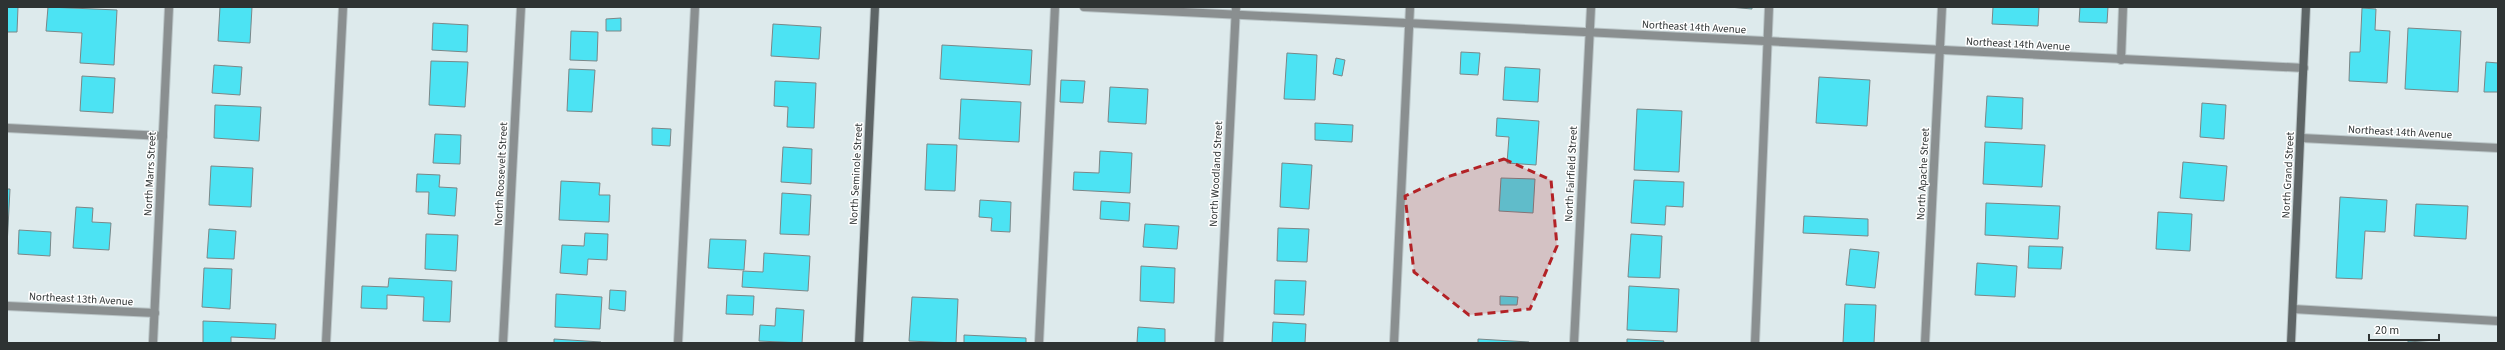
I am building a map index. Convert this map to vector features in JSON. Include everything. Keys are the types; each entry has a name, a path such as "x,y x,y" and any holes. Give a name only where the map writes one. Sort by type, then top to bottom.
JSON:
{"main road":[{"name":"North Seminole Street","path":"859,343 875,7"},
{"name":"North Grand Street","path":"2291,343 2306,7"}],"street":[{"name":"North Marrs Street","path":"153,343 169,7"},
{"path":"326,343 343,7"},
{"name":"North Roosevelt Street","path":"503,343 521,7"},
{"path":"678,343 695,7"},
{"path":"1039,343 1055,7"},
{"name":"Northeast 14th Avenue","path":"1084,7 1236,11 1409,24 2304,68"},
{"path":"1394,343 1410,7"},
{"name":"North Fairfield Street","path":"1574,343 1591,7"},
{"path":"1755,343 1769,7"},
{"name":"North Apache Street","path":"1925,343 1942,7"},
{"path":"2121,60 2123,7"},
{"name":"North Woodland Street","path":"1219,343 1236,11"},
{"path":"7,128 163,136"},
{"name":"Northeast 14th Avenue","path":"2301,138 2498,148"},
{"name":"Northeast 13th Avenue","path":"7,306 155,314"},
{"path":"2293,310 2498,321"}],"highlighted area":[{"path":"1504,159 1551,180 1557,246 1530,309 1469,315 1414,272 1405,196 1447,177"}],"building":[{"path":"7,7 18,7 17,32 7,32"},
{"path":"48,7 117,10 114,65 80,63 82,33 46,31"},
{"path":"220,7 252,7 250,43 218,41"},
{"path":"1729,7 1752,7 1752,9"},
{"path":"1993,7 2039,7 2038,26 1992,24"},
{"path":"2080,7 2108,7 2107,23 2079,22"},
{"path":"2362,8 2376,9 2375,30 2390,31 2387,83 2349,81 2350,52 2360,52"},
{"path":"621,18 621,31 606,31 606,19"},
{"path":"433,23 468,25 467,52 432,50"},
{"path":"773,24 821,27 819,59 771,56"},
{"path":"2408,28 2461,31 2458,92 2405,89"},
{"path":"571,31 598,32 597,61 570,60"},
{"path":"942,45 1032,50 1030,85 940,79"},
{"path":"1461,52 1480,53 1478,75 1460,74"},
{"path":"1287,53 1317,55 1315,100 1284,99"},
{"path":"1336,58 1345,60 1342,76 1333,74"},
{"path":"431,61 468,62 465,107 429,105"},
{"path":"2486,62 2498,63 2498,92 2484,92"},
{"path":"214,65 242,67 240,95 212,93"},
{"path":"1505,67 1540,69 1538,102 1503,100"},
{"path":"569,69 595,70 592,112 567,111"},
{"path":"82,76 115,78 113,113 80,111"},
{"path":"1819,77 1870,80 1867,126 1816,123"},
{"path":"1061,80 1085,81 1083,103 1060,102"},
{"path":"775,81 816,83 814,128 787,127 788,107 774,106"},
{"path":"1110,87 1148,89 1146,124 1108,122"},
{"path":"1987,96 2023,98 2022,129 1985,127"},
{"path":"961,99 1021,102 1019,142 959,139"},
{"path":"2202,103 2226,105 2224,139 2200,137"},
{"path":"215,105 261,107 259,141 214,138"},
{"path":"1637,109 1682,111 1679,172 1634,170"},
{"path":"1497,118 1539,121 1536,165 1507,163 1509,137 1496,136"},
{"path":"1315,123 1353,125 1352,142 1315,140"},
{"path":"652,128 671,129 670,146 652,145"},
{"path":"435,134 461,135 460,164 433,163"},
{"path":"1985,142 2045,145 2042,187 1983,184"},
{"path":"927,144 957,145 955,191 925,190"},
{"path":"783,147 812,149 811,184 781,182"},
{"path":"1100,151 1132,153 1130,193 1073,190 1074,172 1099,173"},
{"path":"2183,162 2227,166 2224,201 2180,198"},
{"path":"1282,163 1312,165 1309,209 1280,207"},
{"path":"211,166 253,168 251,207 209,205"},
{"path":"417,174 440,175 439,187 457,188 455,216 428,214 429,192 416,192"},
{"path":"1501,178 1535,179 1533,213 1499,211"},
{"path":"1634,180 1684,182 1683,207 1666,206 1665,225 1631,223"},
{"path":"561,181 600,183 599,195 610,195 609,222 559,220"},
{"path":"7,189 10,189 7,246"},
{"path":"782,193 811,195 809,235 780,234"},
{"path":"2340,197 2387,200 2385,232 2365,231 2362,279 2336,278"},
{"path":"980,200 1011,202 1010,232 991,231 992,218 979,217"},
{"path":"1101,201 1130,203 1129,221 1100,219"},
{"path":"1986,203 2060,206 2058,239 1985,235"},
{"path":"2416,204 2468,206 2466,239 2414,236"},
{"path":"76,207 93,208 92,222 111,223 109,250 73,248"},
{"path":"2158,212 2192,214 2190,251 2156,249"},
{"path":"1804,216 1868,219 1868,236 1803,233"},
{"path":"1145,224 1179,226 1177,249 1143,247"},
{"path":"1278,228 1309,229 1307,262 1277,261"},
{"path":"209,229 236,231 234,259 207,258"},
{"path":"19,230 51,232 50,256 18,254"},
{"path":"585,233 608,234 607,260 588,259 587,275 560,273 562,245 584,246"},
{"path":"426,234 458,235 456,271 425,269"},
{"path":"1631,234 1662,236 1660,278 1628,277"},
{"path":"710,239 746,240 744,270 708,268"},
{"path":"2029,246 2063,247 2061,269 2028,268"},
{"path":"1850,249 1879,252 1875,288 1846,285"},
{"path":"764,253 810,256 808,291 742,287 743,271 763,272"},
{"path":"1977,263 2017,266 2015,297 1975,295"},
{"path":"1141,266 1175,268 1174,303 1140,301"},
{"path":"204,268 232,269 230,309 202,307"},
{"path":"389,278 452,281 450,322 423,321 424,297 387,295 387,309 361,308 362,286 388,287"},
{"path":"1275,280 1306,281 1304,315 1274,314"},
{"path":"1629,286 1679,289 1677,332 1627,330"},
{"path":"610,290 626,291 625,311 609,309"},
{"path":"556,294 602,297 600,329 555,327"},
{"path":"727,295 754,296 753,315 726,314"},
{"path":"1500,296 1518,297 1517,305 1500,305"},
{"path":"912,297 958,299 956,343 909,341"},
{"path":"1845,304 1876,305 1874,343 1843,343"},
{"path":"776,308 804,310 802,343 759,341 760,325 775,326"},
{"path":"203,321 276,324 275,339 231,337 231,343 203,343"},
{"path":"1273,322 1306,324 1305,343 1272,343"},
{"path":"1138,327 1165,329 1165,343 1137,343"},
{"path":"964,335 1026,338 1026,343 964,343"},
{"path":"554,339 601,342 601,343 554,343"},
{"path":"1478,339 1529,342 1478,343"},
{"path":"1627,339 1664,341 1663,343 1627,343"},
{"path":"2408,341 2436,343 2408,343"}]}
